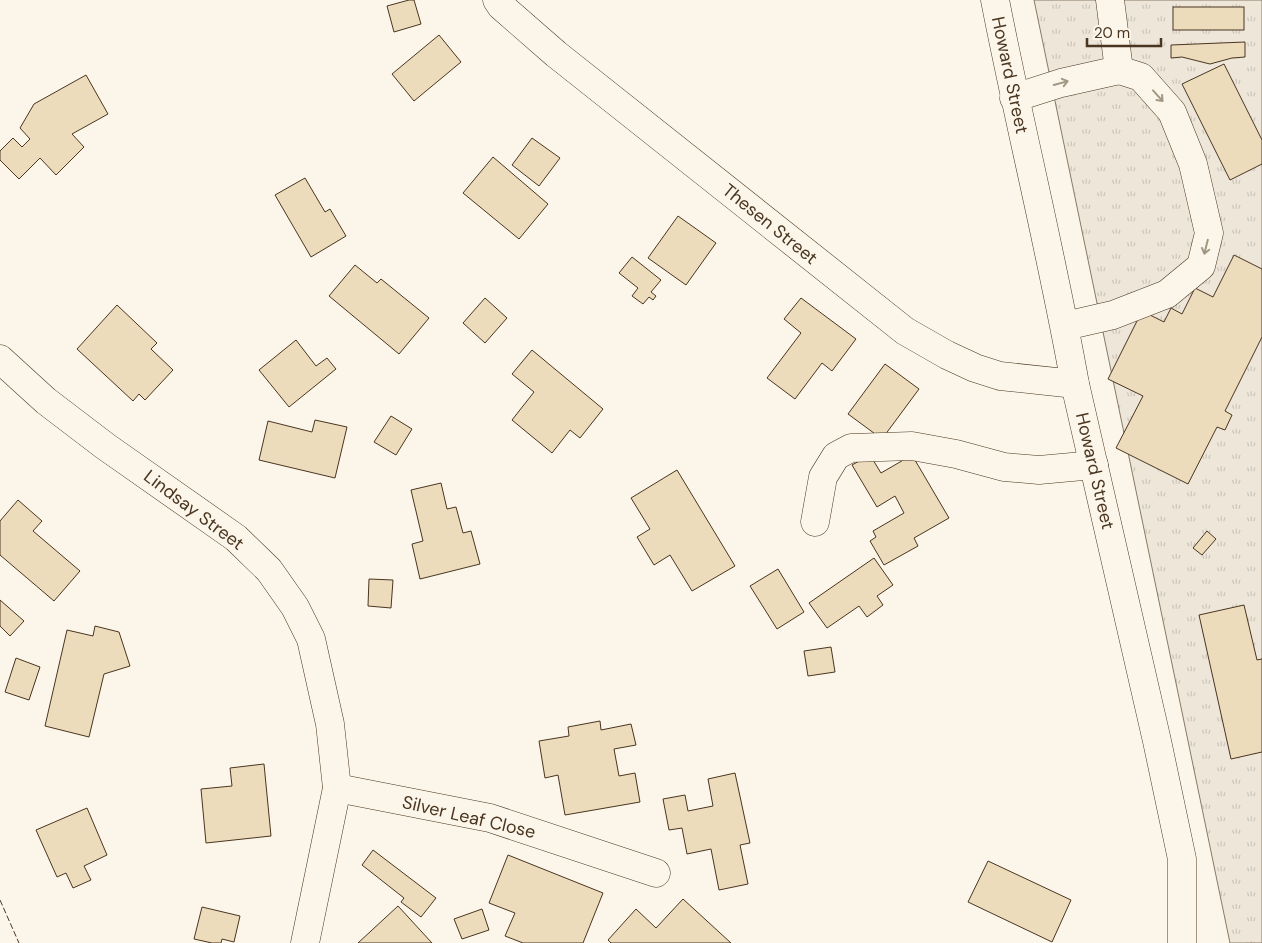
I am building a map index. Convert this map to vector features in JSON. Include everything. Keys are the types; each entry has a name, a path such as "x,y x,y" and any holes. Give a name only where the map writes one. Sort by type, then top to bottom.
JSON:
{"street":[{"name":"Thesen Street","path":"497,0 501,6 556,54 905,331 947,355 975,368 1000,376 1075,384"},
{"name":"Howard Street","path":"994,0 1065,326 1075,384 1158,741 1182,859 1182,943"},
{"path":"1110,0 1119,70"},
{"path":"1014,98 1061,83 1119,70 1141,77 1172,112 1193,164 1209,233 1201,266 1168,294 1113,315 1065,326"},
{"name":"Lindsay Street","path":"0,359 46,401 105,446 236,538 269,570 295,607 310,639 330,724 337,788 305,943"},
{"path":"815,522 823,477 836,456 851,448 912,446 956,454 1004,466 1039,470 1094,465"},
{"name":"Silver Leaf Close","path":"337,788 490,818 656,873"}],"green space":[{"path":"1034,0 1262,0 1262,943 1230,943"}],"building":[{"path":"414,0 421,24 394,32 387,6"},
{"path":"1173,7 1244,7 1244,30 1173,30"},
{"path":"439,35 461,62 414,101 392,74"},
{"path":"1245,42 1245,57 1232,58 1210,64 1182,57 1171,58 1171,45"},
{"path":"1224,64 1262,140 1262,164 1230,180 1182,84"},
{"path":"86,75 108,114 72,134 84,147 56,175 40,158 19,179 0,160 0,151 13,138 22,147 30,139 20,128 34,104"},
{"path":"532,138 560,158 539,186 512,165"},
{"path":"493,157 548,204 519,239 463,193"},
{"path":"305,178 325,212 330,209 346,236 311,257 275,195"},
{"path":"678,216 716,243 686,285 648,258"},
{"path":"1234,255 1262,269 1262,337 1225,411 1232,415 1225,430 1217,427 1188,484 1116,448 1143,396 1108,379 1142,311 1164,322 1171,308 1182,314 1195,288 1213,297"},
{"path":"632,257 661,280 651,292 656,296 653,300 649,297 643,304 632,296 638,288 619,273"},
{"path":"355,265 377,283 381,279 429,318 399,354 329,296"},
{"path":"485,298 507,318 485,343 463,323"},
{"path":"801,298 856,339 832,371 822,363 795,399 767,378 801,333 784,319"},
{"path":"117,305 157,343 151,349 173,370 145,400 139,394 133,401 77,349"},
{"path":"296,340 316,366 327,358 336,369 289,407 259,370"},
{"path":"532,350 603,409 580,438 570,430 552,453 512,420 534,392 512,374"},
{"path":"885,364 919,389 882,439 848,414"},
{"path":"391,416 412,429 396,455 374,442"},
{"path":"315,420 347,427 335,478 259,460 268,421 312,432"},
{"path":"870,455 881,473 912,455 949,518 914,538 918,546 884,565 870,541 876,537 873,531 904,513 895,496 877,507 852,465"},
{"path":"677,470 735,566 692,591 670,555 654,565 637,537 650,529 631,498"},
{"path":"441,483 447,509 456,507 463,533 471,531 480,564 420,579 412,544 423,541 411,490"},
{"path":"18,500 42,521 33,531 80,571 54,601 0,555 0,521"},
{"path":"1207,531 1216,539 1202,555 1193,548"},
{"path":"874,558 893,585 877,596 883,605 867,617 859,606 827,628 809,603"},
{"path":"778,569 804,612 777,629 750,586"},
{"path":"369,579 393,580 391,608 368,606"},
{"path":"0,600 24,621 10,636 0,626"},
{"path":"1244,605 1257,660 1262,659 1262,752 1231,759 1199,615"},
{"path":"95,626 119,632 130,666 104,674 89,737 45,726 67,630 93,636"},
{"path":"831,647 835,672 808,676 804,651"},
{"path":"16,658 40,667 29,700 5,692"},
{"path":"600,721 601,730 631,724 636,745 614,749 619,776 635,773 640,802 565,815 558,775 545,778 539,741 569,736 568,727"},
{"path":"264,764 271,836 206,843 201,789 232,786 230,768"},
{"path":"735,773 750,843 740,845 748,884 719,890 711,849 687,854 682,828 669,830 663,799 685,795 688,811 713,806 708,779"},
{"path":"87,808 107,855 84,866 91,880 73,888 66,873 57,877 36,830"},
{"path":"373,850 436,898 421,917 401,902 404,898 362,865"},
{"path":"508,855 603,893 583,943 523,943 505,936 515,913 489,903"},
{"path":"988,861 1071,900 1052,942 968,902"},
{"path":"683,899 731,943 611,943 608,940 636,909 656,928"},
{"path":"398,906 432,943 358,943"},
{"path":"202,907 240,916 234,942 222,939 221,943 212,943 194,939"},
{"path":"482,909 489,930 462,939 454,919"}],"fence":[{"path":"0,900 19,943"}]}
